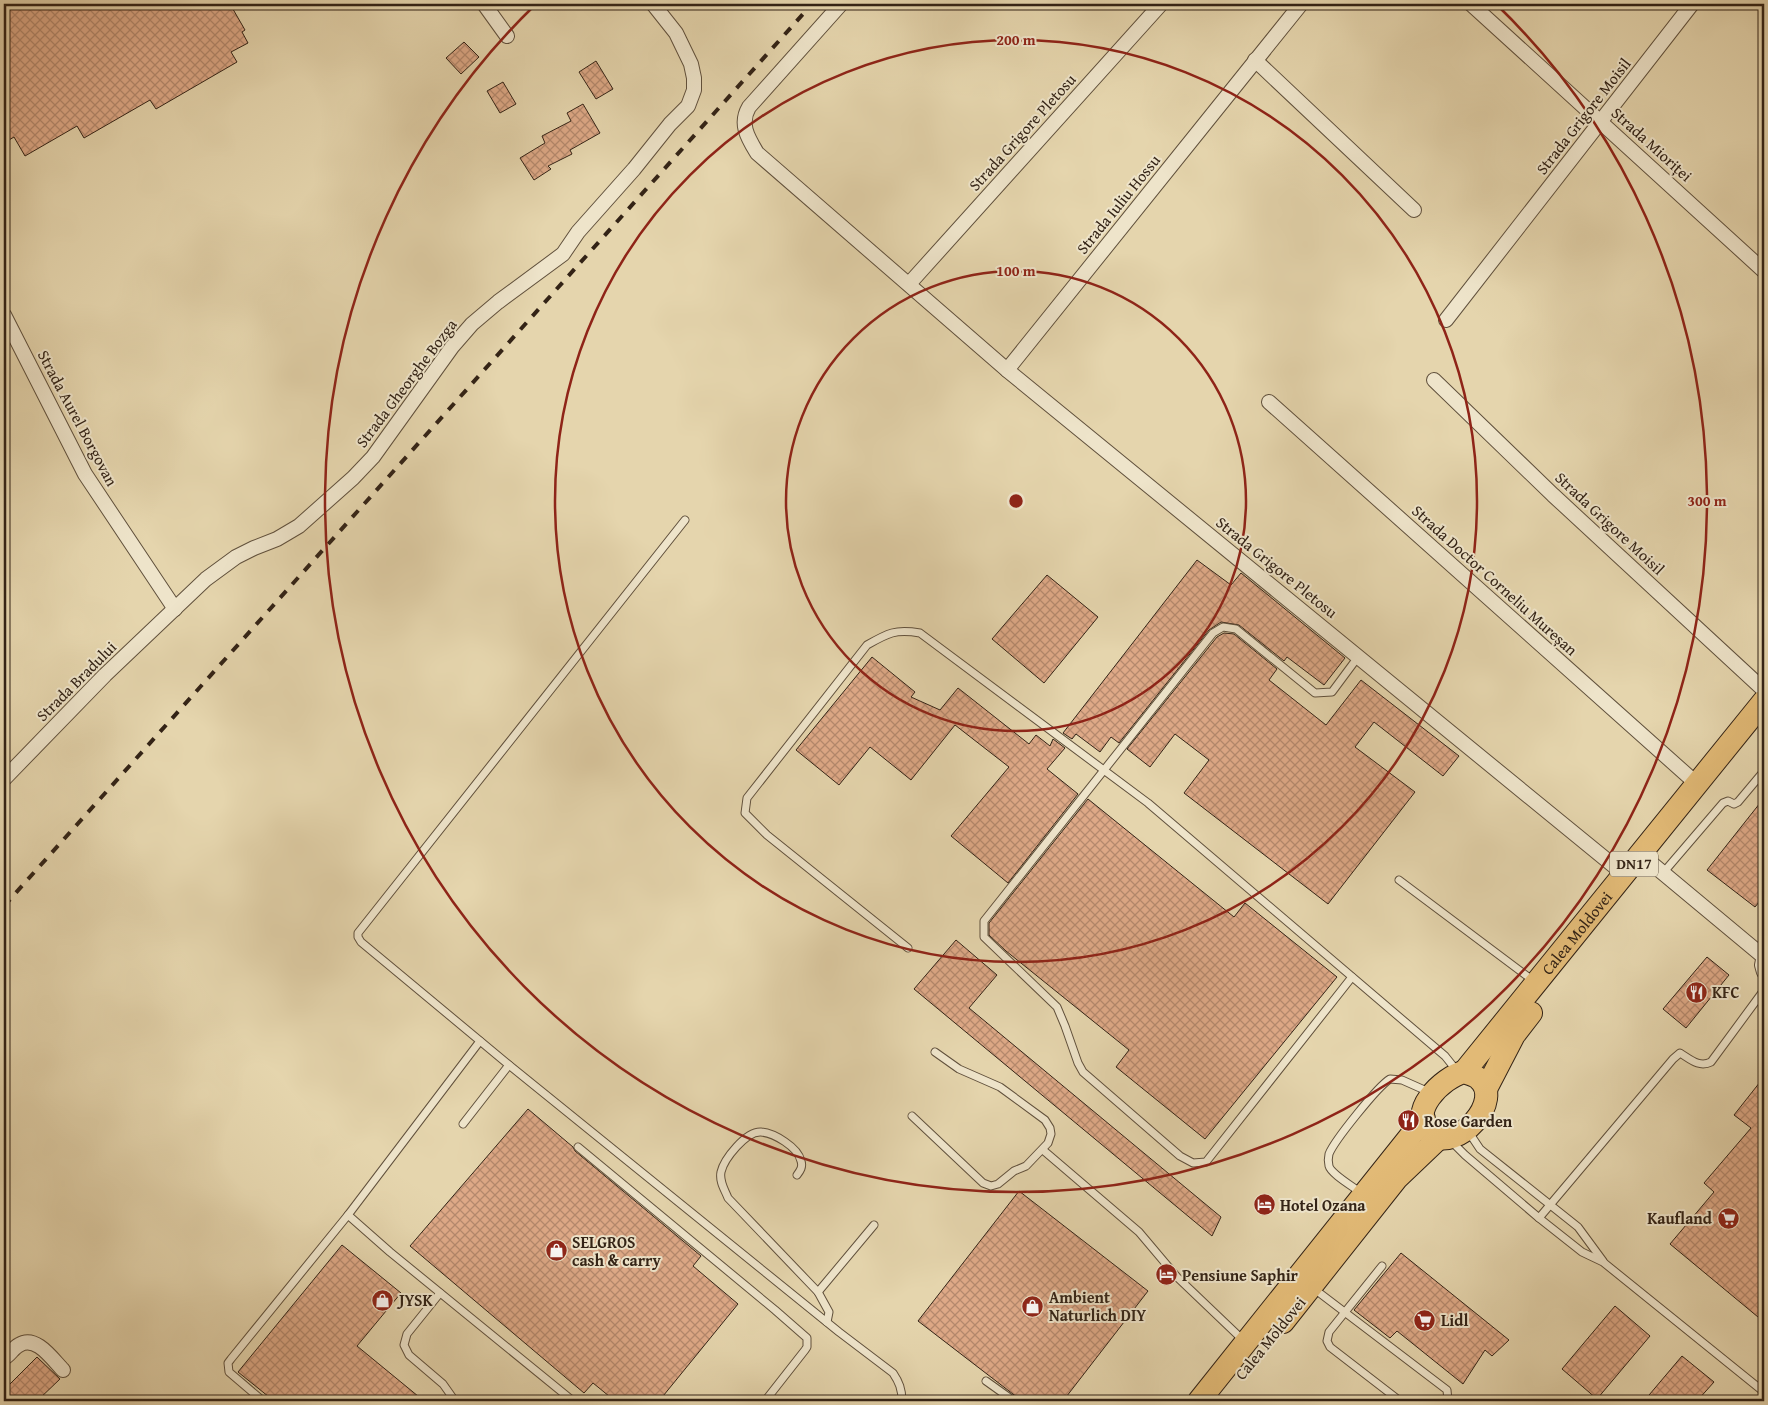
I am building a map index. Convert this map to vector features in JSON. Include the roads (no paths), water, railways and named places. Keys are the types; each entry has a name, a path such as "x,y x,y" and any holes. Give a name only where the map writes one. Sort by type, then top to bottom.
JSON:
{"main road":[{"name":"Calea Moldovei","path":"1461,1073 1625,875 1764,701"},
{"name":"Calea Moldovei","path":"1486,1089 1514,1035 1541,999 1657,868 1764,722"},
{"path":"1461,1073 1476,1076 1486,1089 1486,1100 1480,1114 1451,1135 1431,1134 1426,1127 1423,1112 1432,1094 1441,1084 1461,1073"},
{"name":"Calea Moldovei","path":"1199,1401 1424,1119"},
{"name":"Calea Moldovei","path":"1219,1401 1397,1178 1451,1135"}],"street":[{"path":"484,4 507,36"},
{"name":"Strada Gheorghe Bozga","path":"175,609 206,578 236,557 277,539 299,526 353,478 373,457 452,347 472,324 498,302 563,254 578,232 634,169 670,124 688,106 694,90 691,64 676,33 653,4"},
{"name":"Strada Grigore Pletosu","path":"841,4 749,107 745,114 743,124 757,154 1007,370 1625,875"},
{"name":"Strada Grigore Pletosu","path":"909,284 1161,4"},
{"name":"Strada Iuliu Hossu","path":"1007,370 1301,4"},
{"name":"Strada Mioriței","path":"1471,4 1764,271"},
{"name":"Strada Grigore Moisil","path":"1446,320 1692,4"},
{"path":"1255,60 1414,210"},
{"name":"Strada Aurel Borgovan","path":"4,315 85,474 175,609"},
{"name":"Strada Grigore Moisil","path":"1434,380 1553,495 1764,690"},
{"name":"Strada Doctor Corneliu Mureșan","path":"1269,402 1697,784"},
{"name":"Strada Bradului","path":"4,779 105,675 175,609"},
{"path":"1657,868 1764,956 1762,965 1764,972"},
{"path":"4,1358 20,1344 32,1343 38,1346 64,1370"}],"lane":[{"path":"685,520 358,932 358,937 361,942 509,1065 826,1322 893,1373 902,1391 902,1401"},
{"path":"1352,977 1206,1162 1193,1163 1180,1156 1083,1072 1078,1064 1065,1026 1056,1007 984,937 984,921 1213,633 1223,627 1236,629 1315,693 1332,692 1358,657"},
{"path":"908,948 768,835 745,813 747,798 867,645 886,634 903,630 920,633 1148,803 1445,1056 1461,1073"},
{"path":"1657,868 1723,803 1728,801 1734,804 1738,802 1764,771"},
{"path":"1399,880 1537,983"},
{"path":"1539,1218 1674,1059 1680,1054 1699,1064 1704,1065 1711,1062 1764,990"},
{"path":"263,1401 229,1372 228,1363 348,1215 480,1041"},
{"path":"912,1116 970,1172 983,1183 991,1186 998,1184 1014,1170 1026,1166 1048,1143 1051,1134 1045,1120 1000,1087 959,1069 935,1052"},
{"path":"463,1124 509,1065"},
{"path":"1364,1194 1330,1169 1328,1162 1329,1154 1337,1141 1376,1090 1390,1079 1402,1080 1432,1094"},
{"path":"797,1175 802,1162 795,1151 775,1137 761,1132 748,1136 739,1144 721,1171 721,1180 728,1198 818,1292 829,1312 826,1322"},
{"path":"1451,1135 1480,1149 1578,1227 1603,1262"},
{"path":"1451,1135 1465,1155 1539,1218 1582,1252 1603,1262 1764,1392"},
{"path":"578,1147 776,1310 807,1338 808,1346 765,1401"},
{"path":"1043,1150 1139,1232 1177,1277 1246,1344"},
{"path":"348,1215 440,1293 573,1401"},
{"path":"818,1292 874,1225"},
{"path":"1382,1266 1329,1332 1327,1341 1330,1347 1400,1401"},
{"path":"1311,1287 1447,1390 1448,1401"},
{"path":"440,1293 407,1334 404,1345 409,1355 443,1384 455,1401"},
{"path":"986,1381 1014,1401"}],"railway":[{"path":"4,906 812,4"}],"place":[{"name":"KFC","path":"1696,992"},
{"name":"Rose Garden","path":"1408,1121"},
{"name":"Hotel Ozana","path":"1264,1205"},
{"name":"Kaufland","path":"1728,1218"},
{"name":"SELGROS cash & carry","path":"556,1251"},
{"name":"Pensiune Saphir","path":"1166,1275"},
{"name":"JYSK","path":"383,1300"},
{"name":"Ambient Naturlich DIY","path":"1033,1306"},
{"name":"Lidl","path":"1425,1320"}]}
